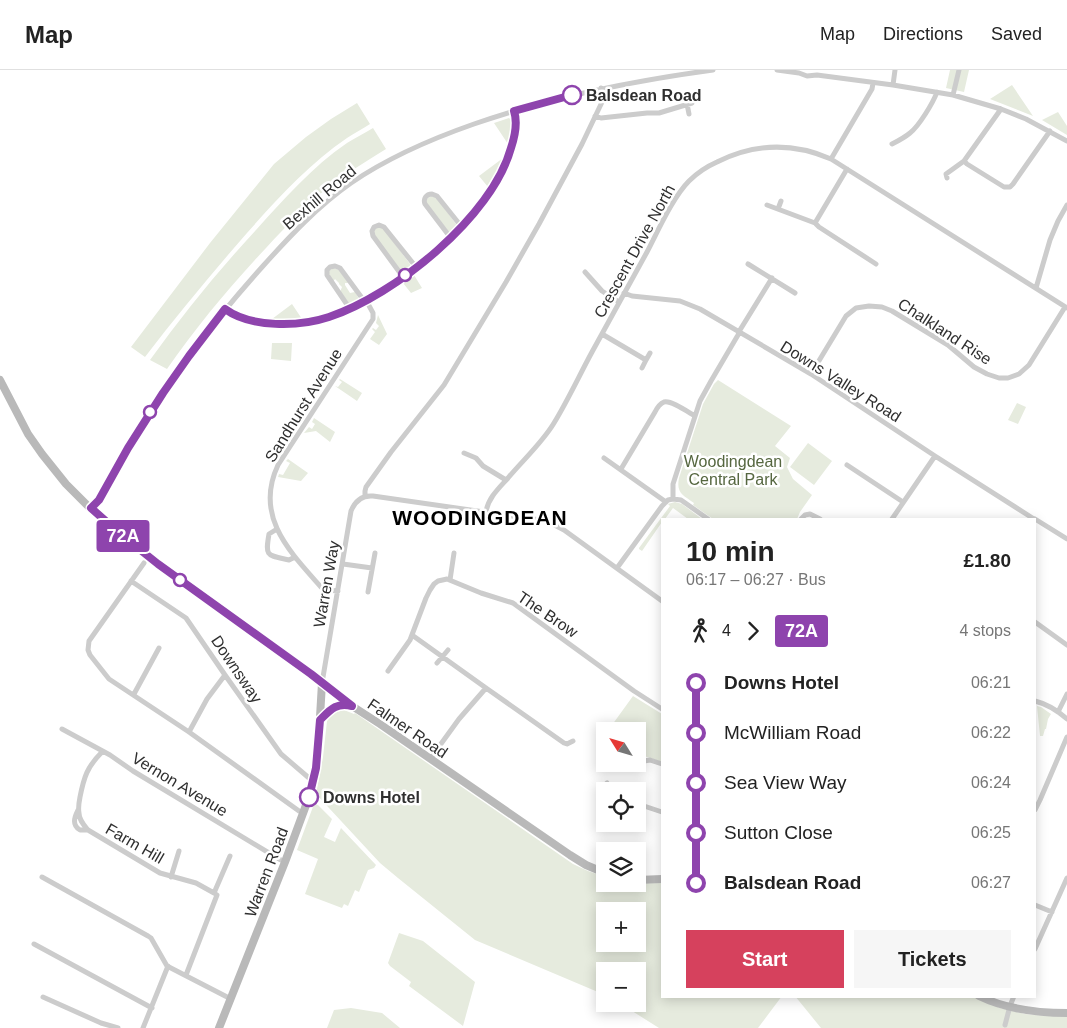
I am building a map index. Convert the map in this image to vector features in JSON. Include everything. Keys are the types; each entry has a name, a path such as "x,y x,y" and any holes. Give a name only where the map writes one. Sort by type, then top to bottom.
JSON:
{"main road":[{"name":"Falmer Road","path":"0,380 28,434 66,484 132,543 352,706 577,860 596,868"},
{"name":"Warren Road","path":"219,1028 304,813 314,779 318,752 322,683"},
{"path":"320,720 336,707 352,706"},
{"path":"646,880 661,879"},
{"path":"984,998 997,1003 1037,1012 1067,1013"}],"street":[{"name":"Bexhill Road","path":"91,508 99,500 158,399 225,309 313,214 349,185 377,166 422,144 472,124 601,88 713,70"},
{"path":"777,70 807,76 832,77 953,95 1001,109 1026,119 1067,141"},
{"path":"832,77 833,70"},
{"path":"893,85 895,70"},
{"path":"953,95 959,70"},
{"path":"831,159 872,89 873,83"},
{"path":"601,88 603,98 596,116 539,224 452,373 382,464 366,487 365,496 547,521 564,530 661,600"},
{"path":"900,147 894,143 910,134 917,126 934,101 937,92"},
{"path":"596,116 601,118 659,113 690,104 689,114"},
{"path":"944,175 964,161 1001,109"},
{"path":"225,309 245,319 268,323 291,324 311,322 327,318 385,290 450,238 488,195 506,165 516,126 514,111"},
{"path":"964,161 1002,187 1010,187 1014,184 1050,131"},
{"name":"Crescent Drive North","path":"486,512 489,500 554,423 681,192 690,180 703,170 732,155 770,147 790,147 808,150 831,159 1066,308"},
{"path":"815,223 847,169"},
{"path":"450,238 425,204 424,200 427,195 437,196 461,226"},
{"path":"778,209 781,201"},
{"path":"766,205 815,223 876,264"},
{"path":"1036,288 1050,240 1067,205"},
{"path":"403,277 373,236 372,231 374,227 380,225 385,227 416,267"},
{"path":"748,264 795,294"},
{"path":"350,308 327,275 327,269 331,266 339,267 365,300"},
{"path":"587,276 602,291 619,302"},
{"path":"672,498 673,484 695,416 706,389 772,278"},
{"name":"Downs Valley Road","path":"624,294 686,303 700,309 811,374 1033,518"},
{"name":"Sandhurst Avenue","path":"338,591 322,588 286,545 277,529 272,513 270,502 271,489 275,471 304,422 372,320 373,313 365,300"},
{"name":"Chalkland Rise","path":"811,374 846,316 856,308 868,306 882,307 895,313 948,345 979,370 999,378 1012,377 1028,366 1066,308"},
{"path":"602,334 646,360"},
{"path":"642,368 650,353"},
{"path":"621,470 662,403 671,403 695,416"},
{"path":"467,456 476,458 483,466 506,480"},
{"path":"893,518 935,456"},
{"path":"604,458 666,502"},
{"path":"847,465 903,502"},
{"path":"851,476 855,470"},
{"name":"Warren Way","path":"322,683 351,511 356,502 365,496"},
{"path":"617,568 666,502 672,498 683,501 707,518"},
{"path":"802,518 810,514 818,518"},
{"name":"Downs Valley Road","path":"1036,520 1067,539"},
{"path":"277,529 269,534 268,553 271,556 289,560 295,557"},
{"path":"368,592 374,553"},
{"path":"388,671 410,640 426,598 434,584 443,580 450,580 454,553"},
{"path":"144,563 88,644 91,657 107,676 125,690 134,694 304,813"},
{"path":"343,564 372,568"},
{"name":"The Brow","path":"450,580 513,603 634,691 661,708"},
{"name":"Downsway","path":"131,581 186,618 281,754 309,778 314,779"},
{"path":"1036,624 1067,645"},
{"path":"412,635 565,744 573,741"},
{"path":"134,694 159,648"},
{"path":"437,663 448,650"},
{"path":"394,663 399,667"},
{"path":"189,732 207,699 225,675"},
{"path":"430,759 459,719 486,688"},
{"path":"1058,712 1067,694"},
{"path":"1036,701 1058,712 1067,719"},
{"name":"Vernon Avenue","path":"62,728 285,862"},
{"path":"1036,808 1067,737"},
{"name":"Farm Hill","path":"102,752 88,769 78,810 79,817 88,830 153,869 171,877 196,883 214,892"},
{"path":"646,762 650,760 661,764"},
{"path":"646,807 661,812"},
{"name":"Farm Hill","path":"171,877 179,851"},
{"path":"186,975 217,896 214,892 230,856"},
{"path":"42,876 149,936 166,965 231,999"},
{"path":"1036,947 1067,878"},
{"path":"1036,905 1052,912"},
{"path":"34,944 152,1008"},
{"path":"143,1028 168,966"},
{"path":"43,997 118,1028"},
{"path":"1005,1025 1013,998"}],"green space":[{"path":"950,70 969,70 964,92 946,88"},
{"path":"1012,85 1033,116 990,99"},
{"path":"357,103 370,124 333,148 282,194 221,263 145,357 131,347 210,243 274,164 306,137"},
{"path":"1058,112 1067,126 1067,135 1042,120"},
{"path":"509,118 511,120 511,130 508,144 494,123"},
{"path":"373,128 386,149 335,182 290,222 227,292 190,337 167,369 150,360 214,277 288,195 334,152"},
{"path":"503,158 499,170 488,187 479,176"},
{"path":"432,196 436,197 456,224 456,228 453,231 449,232 427,205 427,199"},
{"path":"376,228 383,228 410,264 408,270 403,272 400,270 375,236 374,230"},
{"path":"333,268 339,270 347,281 348,283 345,283 345,285 350,293 355,292 358,300 355,303 349,303 340,292 342,287 339,283 335,279 333,282 329,277 329,271"},
{"path":"414,275 422,288 411,293 403,283"},
{"path":"292,304 302,319 272,319"},
{"path":"378,315 387,334 379,345 370,339 375,332 372,329 376,330 379,326 376,323"},
{"path":"272,343 292,343 291,361 271,359"},
{"path":"340,379 362,393 357,401 335,386 338,387 342,382"},
{"name":"Woodingdean Central Park","path":"718,380 791,426 775,446 790,458 787,467 793,479 812,495 797,518 712,518 693,505 694,503 684,496 680,490 679,478 703,404"},
{"path":"1017,403 1026,407 1018,424 1008,420"},
{"path":"314,418 335,432 330,442 316,431 304,433 309,427 312,429 315,424 312,422"},
{"path":"808,443 832,461 814,485 790,467"},
{"path":"288,459 308,473 301,481 278,477 279,474 283,475 290,463 286,461"},
{"path":"675,502 682,504 701,518 687,518 673,508 666,518 661,518 670,506 668,504"},
{"path":"661,518 661,523 642,551 639,548"},
{"path":"633,696 661,713 661,762 646,757 646,722 614,722"},
{"path":"1037,706 1051,714 1043,736 1040,736"},
{"path":"344,710 355,713 573,864 596,874 596,892 646,892 646,883 661,883 661,998 780,998 758,1028 659,1028 634,1012 646,1012 646,962 596,962 596,991 475,940 380,863 316,794 327,721 336,712"},
{"path":"314,804 318,805 332,819 324,837 335,842 341,828 376,865 368,870 359,892 355,890 348,906 344,904 342,908 305,894 318,859 297,850"},
{"path":"399,933 423,941 475,982 463,1026 409,986 411,982 390,966 388,963"},
{"path":"797,998 977,998 1000,1008 1025,1014 1067,1016 1067,1028 821,1028"},
{"path":"351,1008 382,1013 400,1028 327,1028 334,1010"}],"bus line":[{"name":"72A","path":"309,797 316,768 320,720 336,707 352,706 311,674 138,549 91,508 99,500 144,421 189,356 225,309 239,317 256,321 291,324 311,322 340,313 385,290 430,256 459,228 488,195 506,165 516,126 514,111 572,95"}],"place":[{"name":"Balsdean Road","path":"572,95"},
{"name":"Downs Hotel","path":"309,797"}],"district":[{"name":"WOODINGDEAN","path":"480,518"}]}
